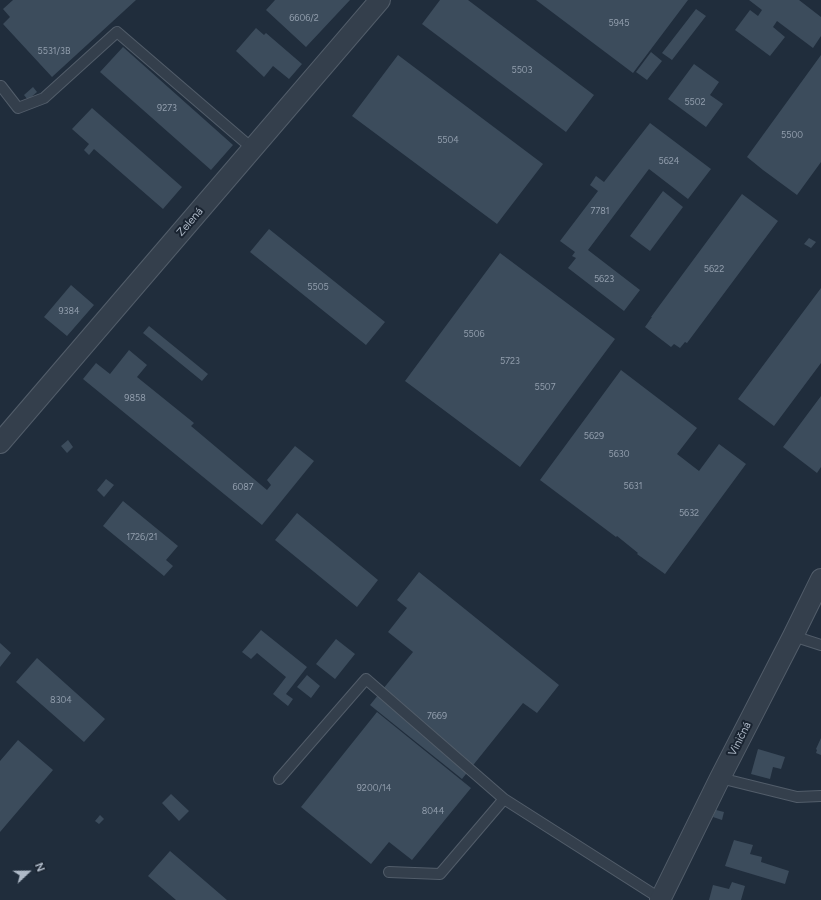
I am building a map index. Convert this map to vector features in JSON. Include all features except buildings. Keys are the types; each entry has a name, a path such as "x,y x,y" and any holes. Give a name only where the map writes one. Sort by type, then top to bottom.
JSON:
{"street":[{"name":"Zelená","path":"0,443 380,0"},
{"name":"Viničná","path":"660,900 821,579"}],"lane":[{"path":"0,86 18,108 44,98 117,32 252,149"},
{"path":"793,636 821,645"},
{"path":"280,779 366,679 504,799 660,900"},
{"path":"720,778 797,797 821,796"},
{"path":"389,872 440,874 504,799"}]}
